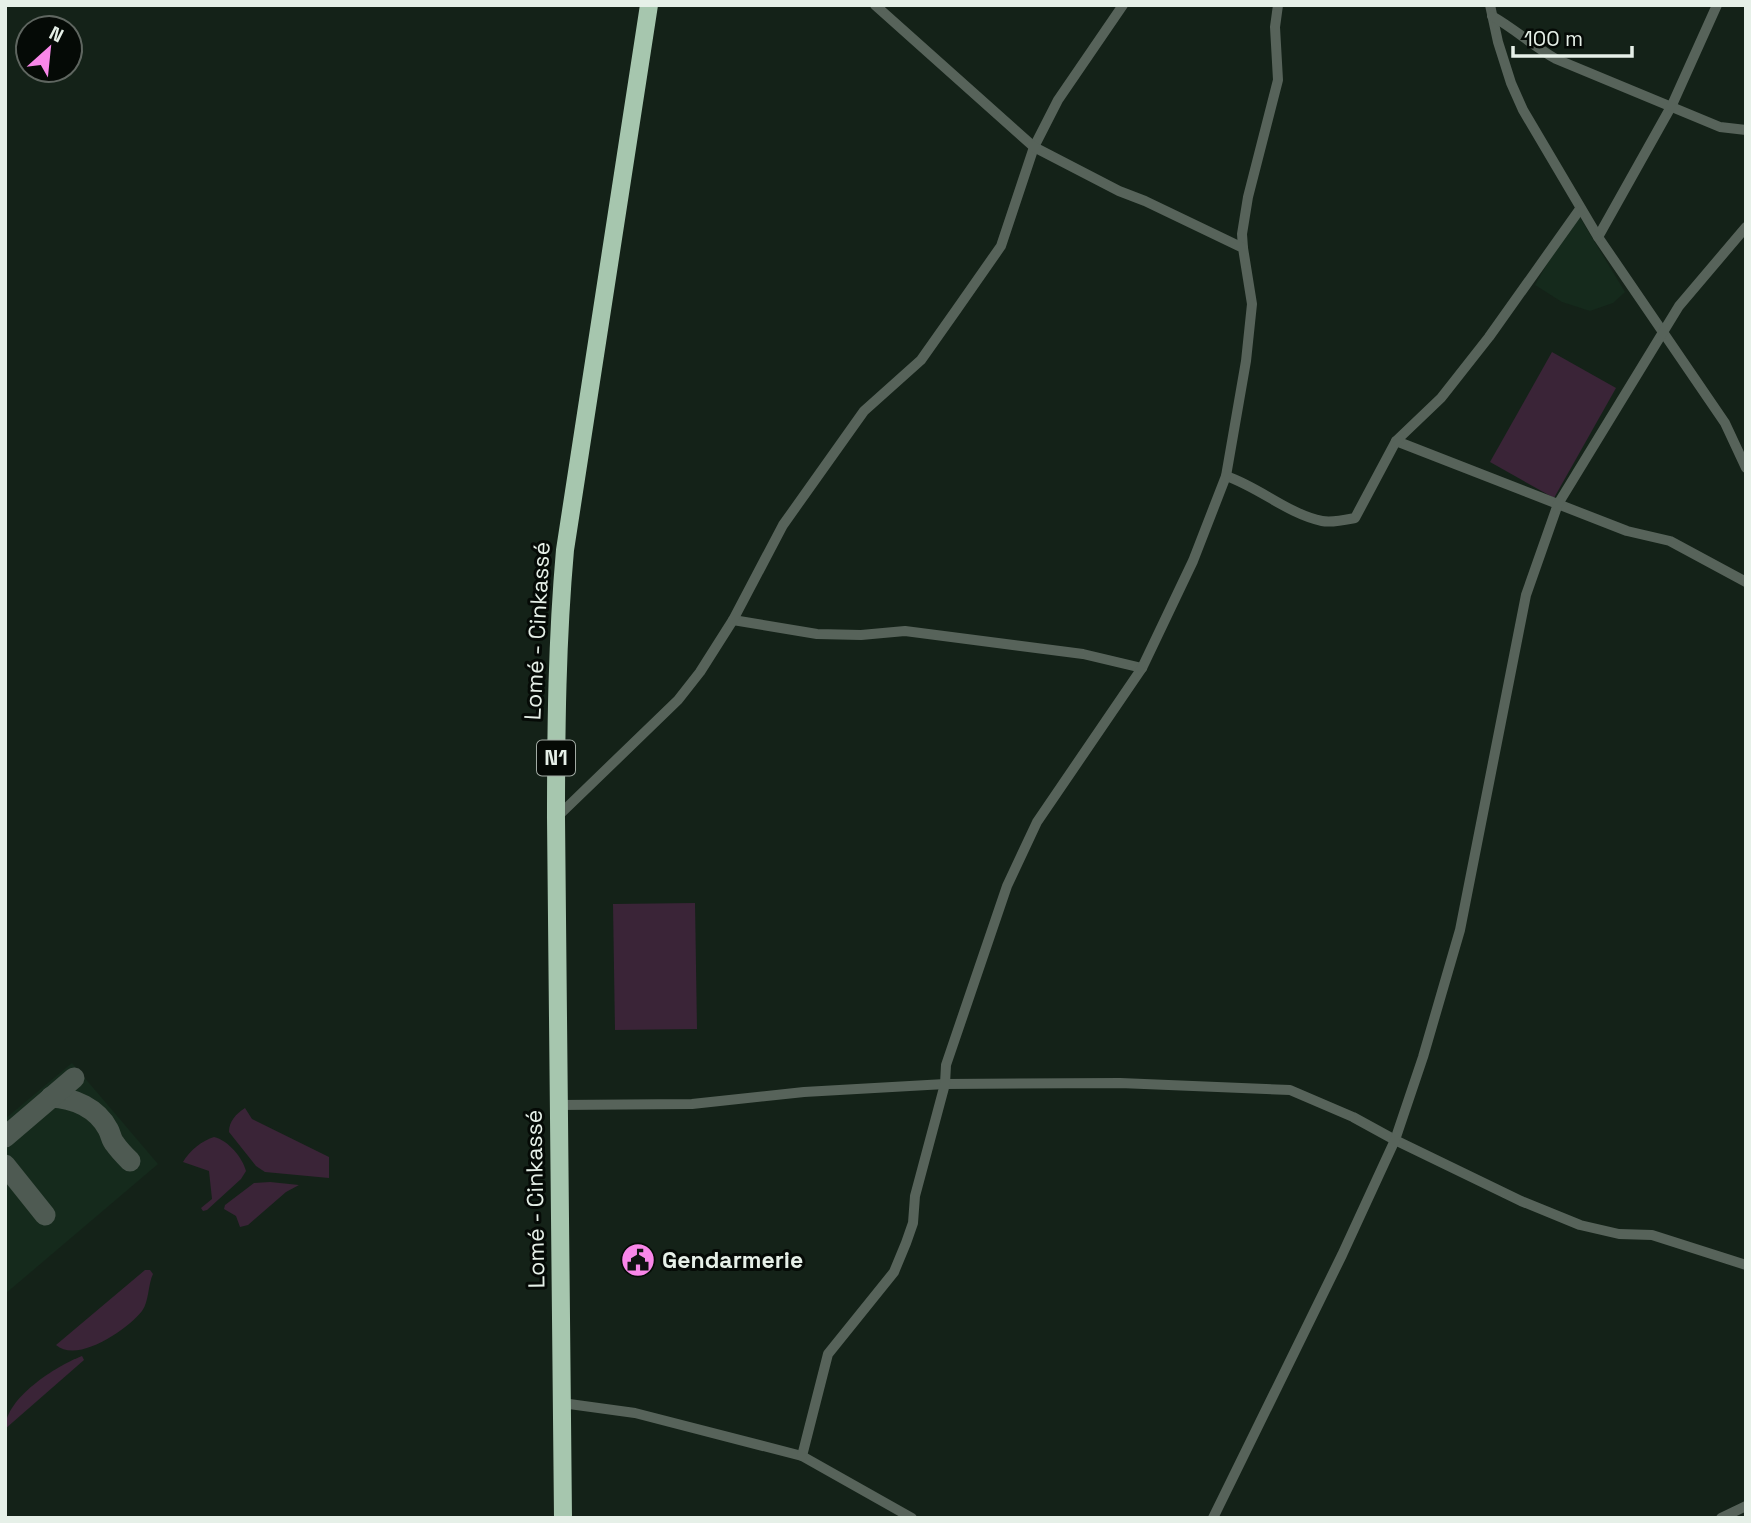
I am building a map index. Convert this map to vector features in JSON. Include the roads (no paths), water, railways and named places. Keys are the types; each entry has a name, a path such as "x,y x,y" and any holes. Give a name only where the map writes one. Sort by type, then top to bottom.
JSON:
{"highway":[{"name":"Lomé - Cinkassé","path":"563,1518 555,707 559,621 565,550 649,5"}],"street":[{"path":"875,5 1034,148 1119,191 1243,248"},
{"path":"556,818 678,700 700,672 733,620 783,525 864,411 921,360 1001,246 1034,148 1058,100 1123,5"},
{"path":"802,1456 828,1354 894,1272 906,1243 913,1223 915,1196 945,1084 946,1065 1012,875 1037,822 1142,667 1193,561 1226,476 1246,361 1252,304 1242,234 1248,197 1278,80 1275,27 1278,5"},
{"path":"1598,237 1672,105 1717,5"},
{"path":"1491,11 1537,48 1556,59 1720,127 1746,130"},
{"path":"1491,11 1511,83 1523,110 1598,237 1725,424 1746,468"},
{"path":"1226,476 1259,490 1294,510 1323,521 1355,518 1396,441 1441,398 1489,337 1580,209"},
{"path":"1213,1518 1336,1268 1395,1140 1423,1057 1460,930 1526,595 1558,504 1661,332 1679,306 1746,227"},
{"path":"1396,441 1628,531 1670,541 1746,582"},
{"path":"733,620 817,634 861,635 905,631 1083,654 1142,667"},
{"path":"558,1105 692,1104 804,1092 945,1084 1119,1083 1290,1090 1353,1116 1395,1140 1521,1201 1580,1225 1619,1234 1652,1236 1746,1265"},
{"path":"562,1403 635,1413 802,1456 912,1518"},
{"path":"1721,1518 1746,1506"}],"place":[{"name":"Gendarmerie","path":"638,1260"}]}
